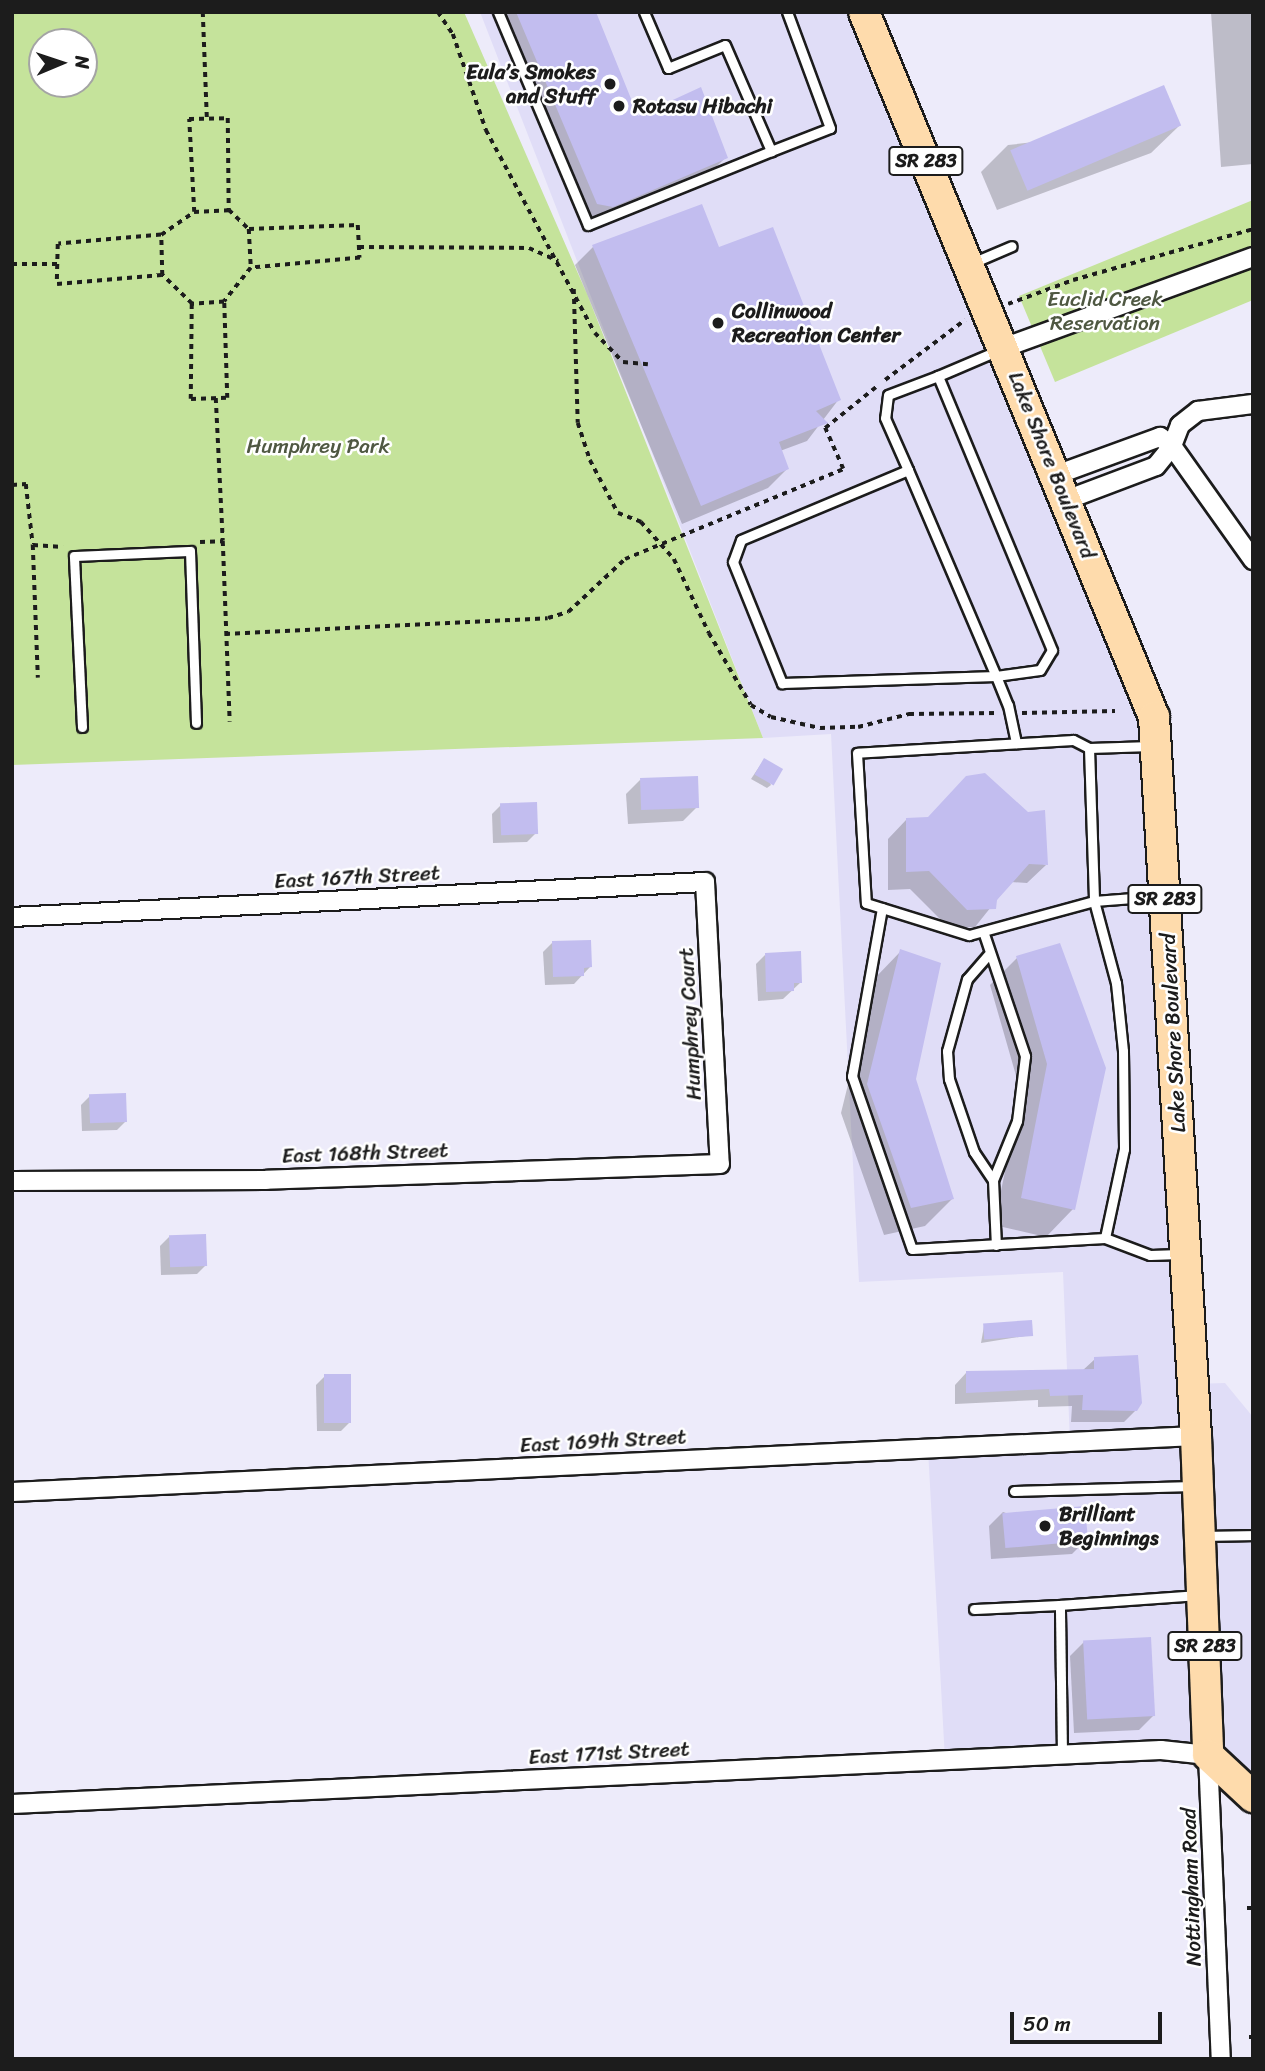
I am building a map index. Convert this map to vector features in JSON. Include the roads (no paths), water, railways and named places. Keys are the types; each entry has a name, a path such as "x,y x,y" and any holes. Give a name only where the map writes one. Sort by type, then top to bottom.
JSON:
{"main road":[{"name":"Lake Shore Boulevard","path":"864,12 1154,717 1196,1436 1208,1755"},
{"path":"1208,1755 1253,1797"}],"street":[{"path":"1003,348 1253,257"},
{"path":"1061,487 1156,466 1172,446 1180,425 1198,411 1253,404"},
{"path":"1061,487 1160,437 1172,446 1253,560"},
{"name":"East 167th Street","path":"12,917 705,882"},
{"name":"Humphrey Court","path":"705,882 720,1164"},
{"name":"East 168th Street","path":"12,1181 266,1180 720,1164"},
{"name":"East 169th Street","path":"12,1492 1196,1436"},
{"name":"East 171st Street","path":"12,1804 1161,1749 1208,1755"},
{"name":"Nottingham Road","path":"1208,1755 1222,2059"}],"lane":[{"path":"498,12 588,225 830,128 787,12"},
{"path":"644,12 668,68 725,46 771,151"},
{"path":"969,265 1013,246"},
{"path":"1003,348 888,395 886,418 996,676 1016,744"},
{"path":"908,470 741,540 733,562 782,683 996,676 1040,670 1052,650 938,376"},
{"path":"82,727 74,556 190,551 196,723"},
{"path":"1156,746 1089,748 1073,740 858,753 866,903 969,935 984,934 1094,901 1164,895"},
{"path":"1089,748 1094,901 1116,983 1123,1051 1124,1149 1105,1238"},
{"path":"882,908 852,1076 912,1249 1105,1238 1150,1255 1185,1254"},
{"path":"984,934 988,955 1018,1027 1025,1056 1017,1121 993,1180 996,1245"},
{"path":"988,955 967,979 947,1051 949,1079 974,1152 993,1180"},
{"path":"1014,1491 1198,1486"},
{"path":"1201,1536 1253,1535"},
{"path":"974,1609 1203,1594"},
{"path":"1060,1605 1062,1754"}],"place":[{"name":"Eula’s Smokes and Stuff","path":"610,84"},
{"name":"Rotasu Hibachi","path":"619,106"},
{"name":"Collinwood Recreation Center","path":"718,323"},
{"name":"Brilliant Beginnings","path":"1045,1526"}],"park label":[{"name":"Euclid Creek Reservation","path":"1105,311"},
{"name":"Humphrey Park","path":"318,446"}]}
